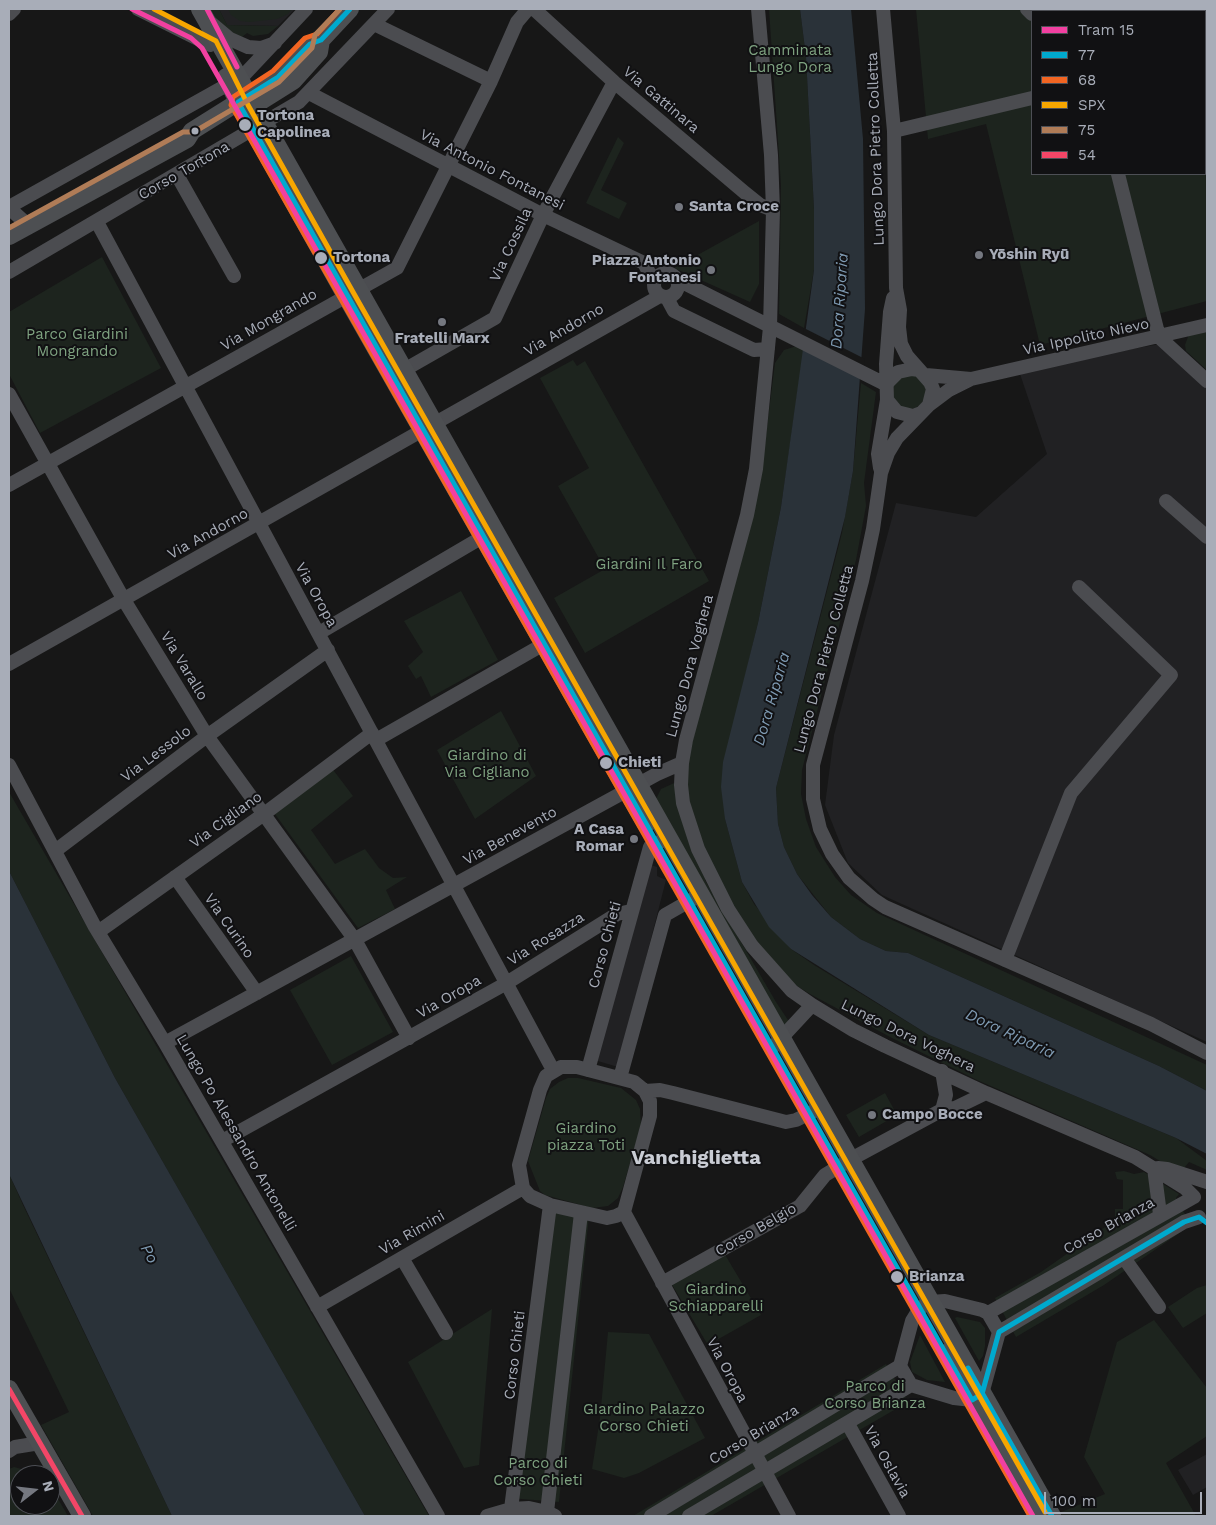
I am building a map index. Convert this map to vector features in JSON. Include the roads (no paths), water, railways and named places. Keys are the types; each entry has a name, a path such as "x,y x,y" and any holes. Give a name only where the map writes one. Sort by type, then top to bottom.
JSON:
{"main road":[{"path":"189,9 210,45 235,81"},
{"name":"Corso Tortona","path":"9,236 187,139 192,131 293,81 319,52 322,40 350,9"},
{"path":"203,14 246,104 977,1397 1038,1516"},
{"path":"9,1389 82,1516"},
{"path":"977,1397 1052,1516"}],"street":[{"path":"9,14 14,9"},
{"path":"138,9 210,45"},
{"path":"28,225 9,207 247,73 306,9"},
{"name":"Corso Tortona","path":"9,272 299,102 388,9"},
{"name":"Via Mongrando","path":"9,485 397,268 446,166 491,80 517,22 528,9"},
{"name":"Via Gattinara","path":"534,9 614,82 760,205 773,210"},
{"name":"Lungo Dora Voghera","path":"758,9 768,104 773,210 770,327 756,469 747,515 686,740 682,763 681,784 683,803 698,849 728,908 752,946 771,970 792,991 812,1005 853,1030 986,1093 1079,1132 1154,1168 1194,1197 1197,1190 1207,1183"},
{"name":"Lungo Dora Pietro Colletta","path":"884,9 894,131 896,288 901,344 933,389 925,409"},
{"path":"203,14 230,39 248,47 260,48 276,42"},
{"path":"374,24 491,80"},
{"name":"Via Cossila","path":"398,374 495,318 543,215 614,82"},
{"name":"Via Antonio Fontanesi","path":"309,92 446,166 644,263 654,282"},
{"path":"894,131 1031,98"},
{"path":"177,175 234,276"},
{"path":"1118,175 1160,337 1207,381"},
{"name":"Via Oropa","path":"97,222 553,1070"},
{"path":"768,349 754,350 674,311 655,290 654,282 659,275 668,273 678,284 688,284 697,291 887,384 898,372 912,368 922,373 971,379"},
{"path":"663,297 674,295 678,284"},
{"name":"Lungo Dora Pietro Colletta","path":"896,288 890,312 886,364 887,400 878,454 880,473 873,529 862,582 816,750 812,784 815,812 824,840 840,866 873,900 904,916 1151,1024 1207,1053"},
{"name":"Via Andorno","path":"9,664 428,427 663,297"},
{"name":"Via Ippolito Nievo","path":"971,379 1160,337 1207,324"},
{"name":"Lungo Dora Pietro Colletta","path":"880,473 888,452 897,438 925,409 949,390 971,379"},
{"name":"Via Varallo","path":"9,395 124,600 207,736 355,940"},
{"path":"887,400 897,412 913,416 925,409"},
{"path":"1166,501 1207,537"},
{"path":"319,633 488,534"},
{"path":"1005,960 1071,793 1171,675 1079,587"},
{"name":"Via Cigliano","path":"98,932 374,737 549,641"},
{"name":"Via Lessolo","path":"55,851 207,736 328,650"},
{"name":"Via Benevento","path":"165,1043 452,885 682,763"},
{"name":"Lungo Po Alessandro Antonelli","path":"9,765 98,932 165,1043 438,1516"},
{"name":"Corso Chieti","path":"588,1070 650,847 662,840"},
{"name":"Via Curino","path":"175,877 257,993"},
{"path":"620,1078 665,915 695,898"},
{"name":"Via Rosazza","path":"506,984 617,914 631,911"},
{"path":"355,940 409,1038"},
{"name":"Via Oropa","path":"222,1141 506,984"},
{"path":"777,1043 812,1005"},
{"path":"561,1067 588,1070 620,1078 634,1082 645,1091 650,1101 650,1116 624,1212 607,1218 550,1205 530,1196 523,1188 519,1166 540,1090 546,1076 553,1070 561,1067"},
{"path":"942,1071 946,1094 942,1110"},
{"path":"645,1091 660,1090 786,1122 815,1110"},
{"name":"Corso Belgio","path":"662,1283 800,1206 825,1175 845,1163 942,1110 955,1108 986,1093"},
{"path":"1154,1168 1160,1214"},
{"name":"Lungo Dora Voghera","path":"1154,1168 1168,1169 1207,1183"},
{"name":"Via Rimini","path":"317,1307 523,1188"},
{"path":"1194,1197 1195,1211 1203,1220"},
{"name":"Corso Brianza","path":"988,1313 1160,1214 1184,1205 1194,1197"},
{"name":"Corso Chieti","path":"511,1509 550,1205"},
{"name":"Via Oropa","path":"624,1212 788,1516"},
{"path":"487,1516 511,1509 529,1508 551,1514 581,1213"},
{"path":"999,1332 988,1313 982,1310 945,1301 925,1305 912,1321 900,1366 910,1385 954,1398 977,1397 999,1332 1184,1222 1203,1220"},
{"path":"402,1258 446,1333"},
{"path":"1124,1258 1158,1307"},
{"name":"Corso Brianza","path":"651,1516 900,1366"},
{"path":"689,1516 848,1424 910,1385"},
{"name":"Via Oslavia","path":"848,1424 899,1516"},
{"path":"9,1451 15,1447 40,1443"}],"water":[{"name":"Dora Riparia","path":"800,9 851,9 863,139 865,309 853,471 845,517 776,788 778,824 784,847 797,874 812,895 831,917 860,939 886,951 908,953 1159,1066 1207,1091 1207,1154 1176,1138 929,1035 791,949 769,927 742,882 725,819 721,787 723,762 758,623 781,507 814,270 814,209 806,57"},
{"name":"Po","path":"9,871 115,1078 365,1516 172,1516 9,1174"}],"tram line":[{"name":"15","path":"132,9 191,38 202,48 1033,1516"},
{"name":"15","path":"207,9 237,67"}],"place":[{"name":"Tortona Capolinea","path":"245,125"},
{"name":"Santa Croce","path":"679,207"},
{"name":"Yōshin Ryū","path":"979,255"},
{"name":"Tortona","path":"321,258"},
{"name":"Piazza Antonio Fontanesi","path":"711,270"},
{"name":"Fratelli Marx","path":"442,322"},
{"name":"Chieti","path":"606,763"},
{"name":"A Casa Romar","path":"634,839"},
{"name":"Campo Bocce","path":"872,1115"},
{"name":"Brianza","path":"897,1277"}],"district":[{"name":"Vanchiglietta","path":"696,1158"}],"park label":[{"name":"Camminata Lungo Dora","path":"790,60"},
{"name":"Parco Giardini Mongrando","path":"77,344"},
{"name":"Giardini Il Faro","path":"649,565"},
{"name":"Giardino di Via Cigliano","path":"487,764"},
{"name":"Giardino piazza Toti","path":"586,1138"},
{"name":"Giardino Schiapparelli","path":"716,1298"},
{"name":"Parco di Corso Brianza","path":"875,1396"},
{"name":"GIardino Palazzo Corso Chieti","path":"644,1418"},
{"name":"Parco di Corso Chieti","path":"538,1472"}]}
